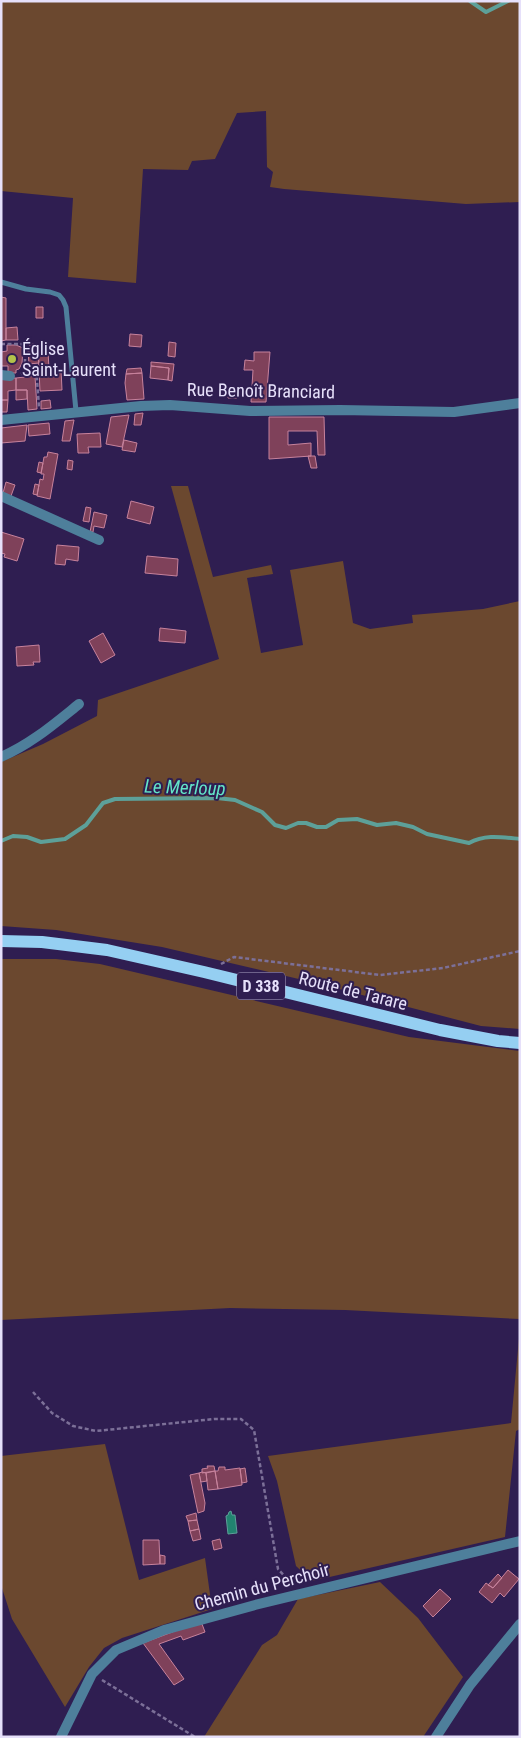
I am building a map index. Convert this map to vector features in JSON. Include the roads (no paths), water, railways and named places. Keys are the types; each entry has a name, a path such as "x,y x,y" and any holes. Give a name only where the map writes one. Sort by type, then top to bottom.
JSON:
{"main road":[{"name":"Route de Tarare","path":"1,941 42,942 107,950 440,1030 498,1041 520,1043"}],"street":[{"name":"Rue Benoît Branciard","path":"1,420 76,411 170,405 250,411 454,412 520,403"},
{"path":"1,496 99,540"},
{"path":"1,757 16,751 45,732 79,704"},
{"name":"Chemin du Perchoir","path":"61,1737 92,1674 116,1650 164,1630 302,1593 520,1541"},
{"path":"436,1737 470,1685 520,1624"}],"lane":[{"path":"1,282 26,289 50,292 59,295 63,300 66,307 76,411"}],"waterway":[{"path":"470,1 486,12 508,1"},
{"name":"Le Merloup","path":"1,841 13,836 27,837 41,842 65,839 86,825 103,803 115,799 217,798 235,800 262,812 275,825 286,828 298,823 326,827 338,820 357,819 377,825 396,823 413,827 427,834 469,843 487,837 520,839"}],"place":[{"name":"Église Saint-Laurent","path":"12,359"}]}
